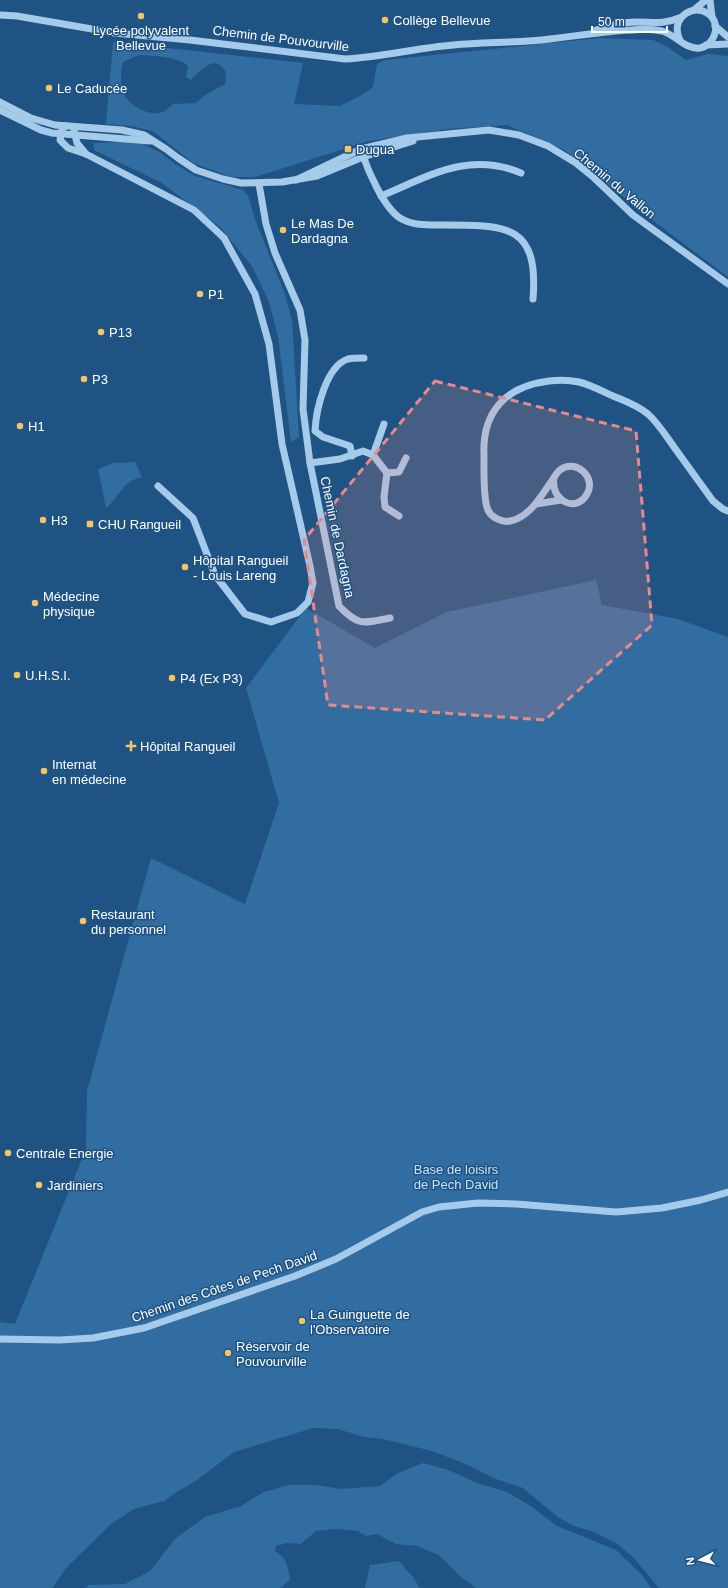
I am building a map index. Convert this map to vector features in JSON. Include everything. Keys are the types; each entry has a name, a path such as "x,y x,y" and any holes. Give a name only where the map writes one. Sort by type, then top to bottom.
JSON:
{"street":[{"name":"Chemin de Pouvourville","path":"583,34 626,23 636,22 662,24 679,18 686,12 696,9 706,0"},
{"path":"706,45 714,35 715,26 712,17 710,0"},
{"path":"696,9 705,11 712,17"},
{"name":"Chemin de Pouvourville","path":"0,15 16,16 115,33 190,40 345,59 371,57 453,45 530,41 583,34 631,30 661,31 694,48 700,48 706,45 728,44"},
{"path":"679,18 677,27 680,40"},
{"path":"715,26 728,37"},
{"name":"Chemin du Vallon","path":"0,102 41,122 66,126 132,132 144,135 196,170 223,179 259,184 317,176 363,157 426,137"},
{"name":"Chemin du Vallon","path":"0,110 41,130 60,134 155,141"},
{"path":"66,126 62,129 60,140 68,148 86,154 194,210 224,238 255,294 270,344 282,444 310,566 312,583 308,602 297,613 271,622 245,614 215,575 193,518 158,486"},
{"path":"73,126 77,142 86,154"},
{"name":"Chemin du Vallon","path":"296,180 361,149 407,138 489,130 520,135 548,146 576,163 633,215 728,284"},
{"path":"361,149 363,157 381,196 390,210 400,218 411,223 428,225 489,226 503,228 515,235 530,252 535,276 533,299"},
{"path":"381,196 446,168 469,164 488,164 500,166 521,173"},
{"name":"Chemin de Dardagna","path":"259,184 266,224 273,246 300,310 305,340 303,409 310,464 339,606 352,619 366,623 390,618"},
{"path":"352,456 350,446 324,437 315,431 316,416 325,388 333,370 348,359 364,358"},
{"path":"536,504 560,500 572,503 578,502 588,493 590,481 583,470 573,466 561,469 536,504 520,517 511,522 504,522 494,518 488,510 483,442 487,424 496,408 511,393 529,385 563,380 580,382 636,405 648,414 661,428 713,501 723,509 728,510"},
{"path":"384,424 373,455 387,473 384,497 385,507 399,516"},
{"name":"Chemin de Dardagna","path":"310,464 340,459 363,451 373,455"},
{"path":"387,473 399,472 406,458"},
{"path":"554,478 554,490 560,500"},
{"name":"Chemin des Côtes de Pech David","path":"0,1339 60,1340 94,1338 144,1328 295,1276 336,1258 422,1212 439,1207 478,1203 516,1204 616,1212 662,1208 701,1200 728,1192"}],"highlighted area":[{"path":"435,381 636,431 652,625 545,720 328,705 304,540"}],"green space":[{"path":"600,38 653,40 669,48 686,60 708,54 728,56 728,277 659,225 563,149 507,125 447,129 369,141 255,177 232,177 193,163 153,131 131,126 106,124 113,42 303,63 294,104 340,106 362,95 373,87 377,64 385,60","holes":["139,55 158,56 178,60 188,66 186,77 191,80 208,65 216,63 226,72 225,84 204,96 196,103 173,104 163,112 158,113 142,110 132,104 125,96 121,79 123,62"]},
{"path":"123,142 142,144 160,152 175,164 195,176 243,190 248,196 256,222 285,294 292,320 299,437 291,442 278,336 269,302 252,266 220,227 162,183 94,150 94,143"},
{"path":"135,462 142,477 130,482 106,508 98,469 114,463"},
{"name":"Base de loisirs de Pech David","path":"596,580 602,605 678,619 728,637 728,1588 659,1588 633,1557 616,1543 594,1532 574,1526 558,1517 523,1488 496,1479 468,1465 432,1451 383,1439 364,1437 338,1429 313,1428 234,1452 197,1480 164,1501 134,1509 111,1524 67,1567 52,1588 0,1588 0,1322 15,1324 86,1149 87,1091 151,858 245,904 279,803 246,688 306,608 375,648 447,612"},
{"path":"423,1463 448,1470 477,1483 507,1492 532,1507 557,1526 616,1550 641,1574 651,1588 476,1588 460,1576 439,1555 417,1546 396,1544 377,1534 366,1536 358,1531 337,1529 316,1531 301,1544 287,1543 276,1546 275,1551 286,1563 290,1580 280,1588 86,1588 88,1585 125,1584 150,1571 176,1538 205,1517 241,1506 264,1492 289,1485 316,1485 341,1489 380,1486 398,1473"},
{"path":"399,1561 413,1577 420,1588 365,1588 370,1565"}],"place":[{"name":"Lycée polyvalent Bellevue","path":"141,16"},
{"name":"Collège Bellevue","path":"385,20"},
{"name":"Le Caducée","path":"49,88"},
{"name":"Dugua","path":"348,149"},
{"name":"Le Mas De Dardagna","path":"283,230"},
{"name":"P1","path":"200,294"},
{"name":"P13","path":"101,332"},
{"name":"P3","path":"84,379"},
{"name":"H1","path":"20,426"},
{"name":"H3","path":"43,520"},
{"name":"CHU Rangueil","path":"90,524"},
{"name":"Hôpital Rangueil - Louis Lareng","path":"185,567"},
{"name":"Médecine physique","path":"35,603"},
{"name":"U.H.S.I.","path":"17,675"},
{"name":"P4 (Ex P3)","path":"172,678"},
{"name":"Hôpital Rangueil","path":"131,746"},
{"name":"Internat en médecine","path":"44,771"},
{"name":"Restaurant du personnel","path":"83,921"},
{"name":"Centrale Energie","path":"8,1153"},
{"name":"Jardiniers","path":"39,1185"},
{"name":"La Guinguette de l'Observatoire","path":"302,1321"},
{"name":"Réservoir de Pouvourville","path":"228,1353"}]}
